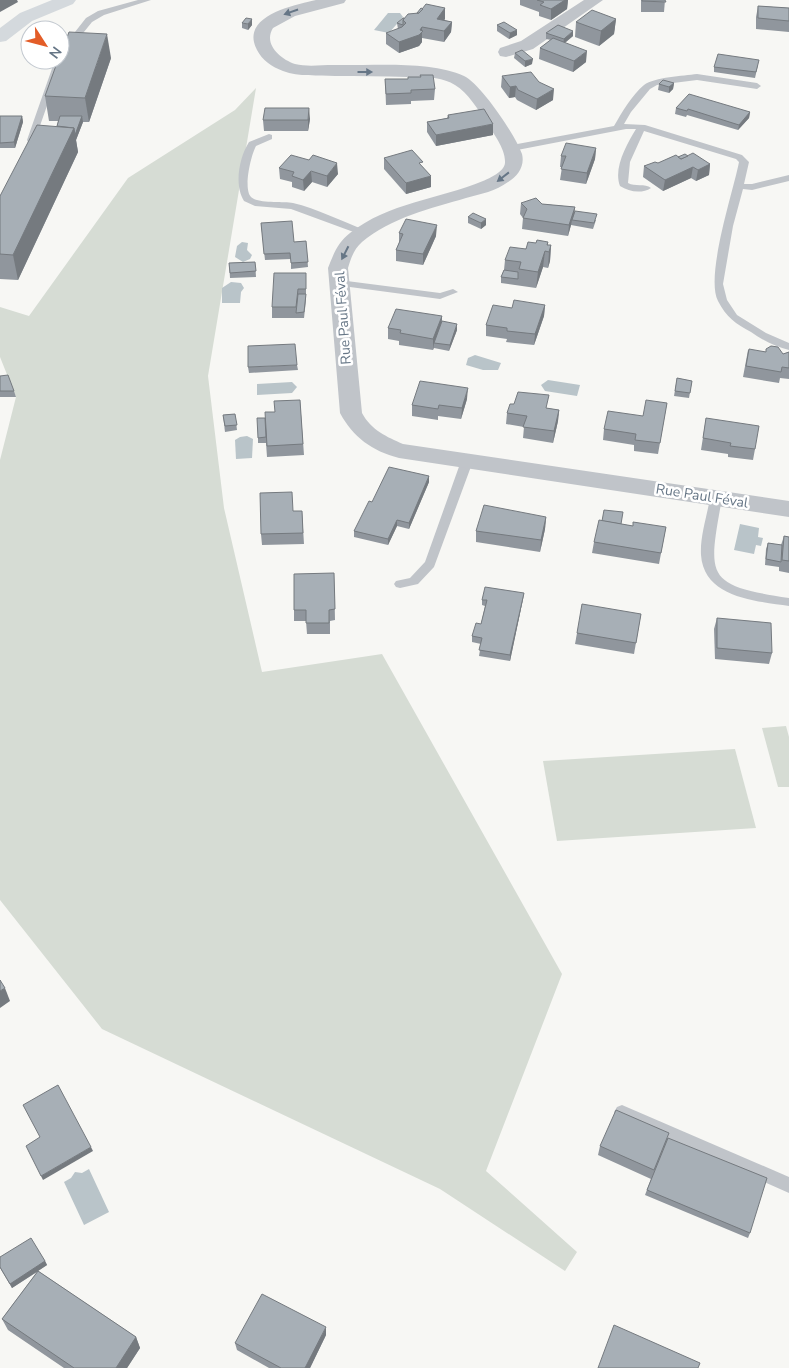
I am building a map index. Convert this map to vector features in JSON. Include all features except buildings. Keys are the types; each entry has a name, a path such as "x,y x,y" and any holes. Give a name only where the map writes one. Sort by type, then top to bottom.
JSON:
{"main road":[{"path":"0,37 45,3 67,0"}],"street":[{"path":"338,0 291,11 273,20 262,31 261,40 264,50 284,66 302,70 427,72 446,75 462,82 479,97 512,148"},
{"path":"506,52 527,45 595,0"},
{"name":"Rue Paul Féval","path":"512,148 514,162 510,171 502,179 490,185 384,220 362,232 345,249 338,268 339,283 351,413 358,427 376,441 399,450 789,509"}],"lane":[{"path":"70,46 89,20 101,13 147,0"},
{"path":"29,146 56,70"},
{"path":"617,128 626,112 647,87 656,83 697,77 757,86"},
{"path":"512,148 617,128 642,127 739,157 744,162 728,226 718,284 722,300 733,317 762,335 789,347"},
{"path":"642,127 626,162 622,179 628,188 646,188"},
{"path":"270,137 252,144 248,152 242,188 247,199 254,203 292,206 362,232"},
{"path":"739,186 752,187 789,178"},
{"path":"339,283 440,296 454,292"},
{"path":"400,584 414,581 430,564 467,461"},
{"path":"716,498 707,554 708,566 716,579 735,592 789,602"},
{"path":"622,1112 789,1185"}],"shaded area":[{"path":"388,13 400,13 403,17 389,33 374,30"},
{"path":"256,88 208,376 224,508 262,672 382,654 562,974 486,1171 577,1252 565,1271 440,1189 102,1029 0,900 0,460 16,397 0,357 0,307 29,316 128,178 235,110"},
{"path":"242,242 248,243 247,250 252,255 250,259 243,262 235,257 237,246"},
{"path":"231,282 241,283 244,288 241,292 240,303 222,303 222,288"},
{"path":"475,355 501,363 498,370 483,370 466,365 468,358"},
{"path":"548,380 580,385 577,396 545,391 541,385"},
{"path":"292,382 297,387 292,393 257,395 257,384"},
{"path":"247,436 253,439 252,458 236,459 235,440"},
{"path":"740,524 759,528 758,537 763,538 761,546 756,545 754,554 734,550"},
{"path":"786,726 789,737 789,787 778,787 762,728"},
{"path":"735,749 756,828 557,841 543,761"},
{"path":"89,1169 109,1212 84,1225 64,1182 71,1178 75,1172 82,1173"}]}
